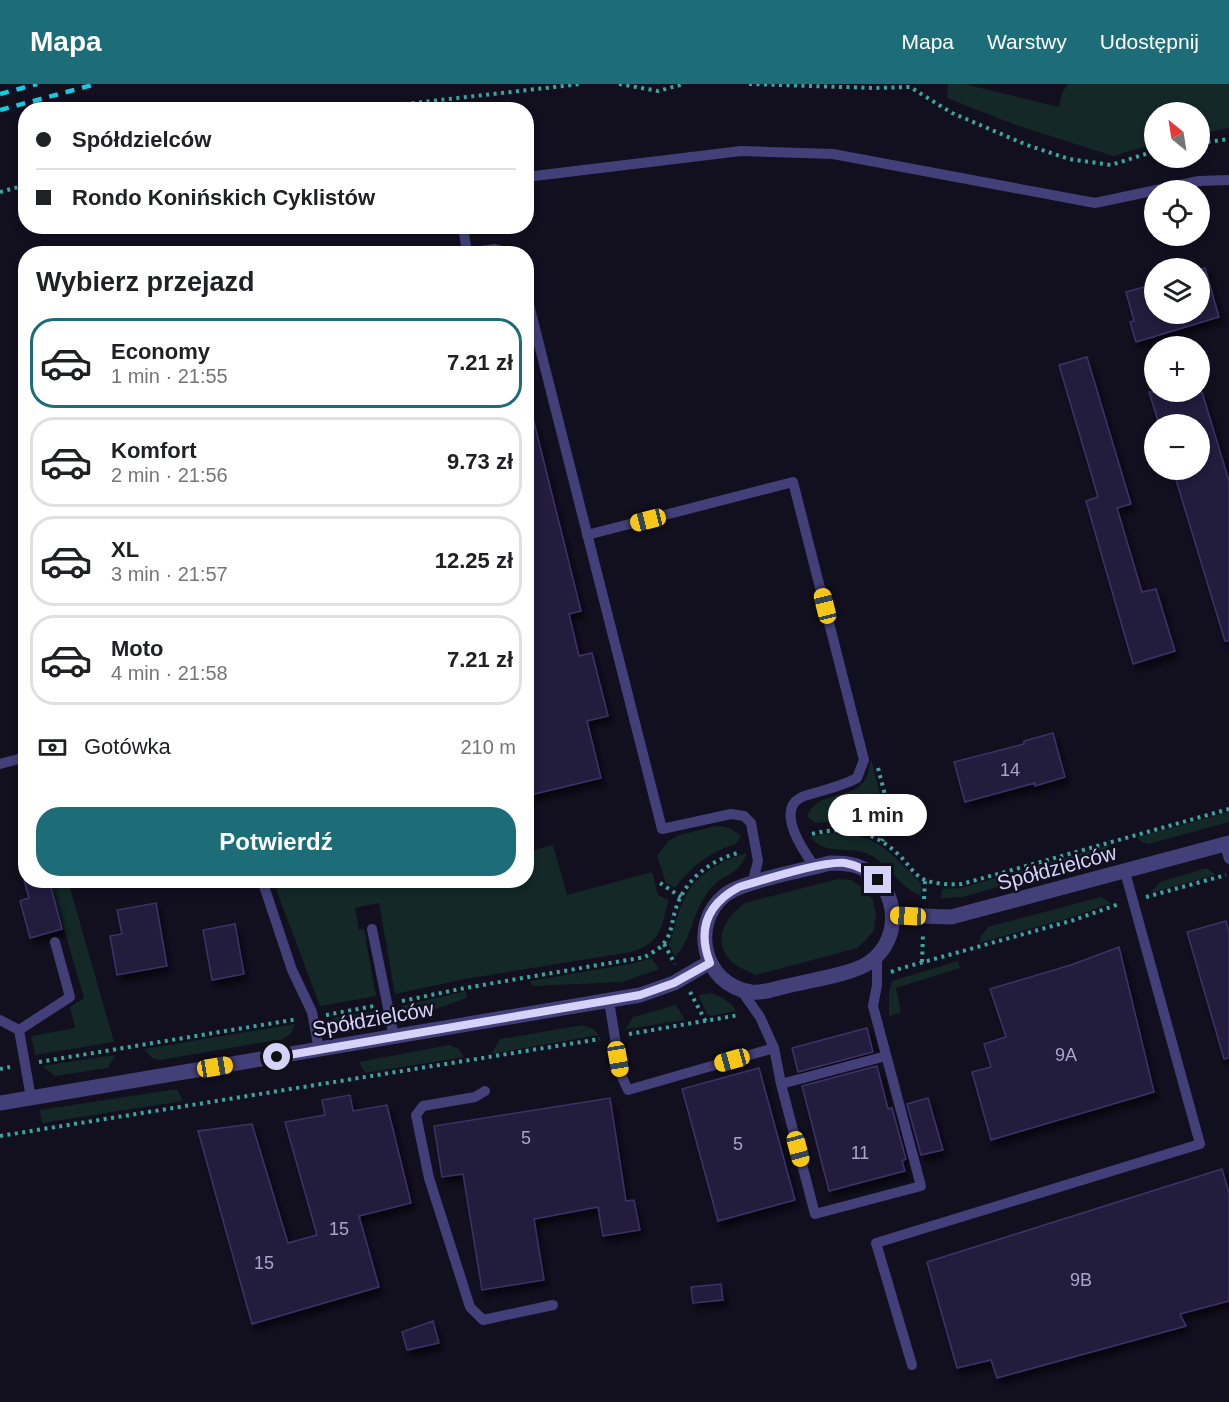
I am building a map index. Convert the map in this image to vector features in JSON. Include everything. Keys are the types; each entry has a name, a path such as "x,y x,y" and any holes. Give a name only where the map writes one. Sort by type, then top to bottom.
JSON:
{"street":[{"name":"Spółdzielców","path":"893,915 951,917 1125,872 1228,849"},
{"path":"830,863 856,866 868,871 886,890 893,915 890,937 877,956 858,969 764,992 741,990 722,978 710,963 705,948 704,936 711,912 728,893 739,887 815,867 830,863"},
{"name":"Spółdzielców","path":"0,1103 609,1001 658,990 710,963"}],"lane":[{"path":"534,176 741,151 833,154 1095,203 1198,181 1229,180"},
{"path":"534,322 662,829 731,813 744,816 751,823 758,861 752,884"},
{"path":"587,536 794,482 864,760 857,778 800,797 793,804 790,815 797,838 815,867"},
{"path":"0,764 18,759"},
{"path":"912,1365 876,1243 1200,1144 1125,872"},
{"path":"265,888 292,970 313,1017 319,1050"},
{"path":"372,929 394,1037"},
{"path":"19,1030 69,997 55,942"},
{"path":"741,990 760,1017 774,1048 815,1215 921,1186 873,1006 877,985 877,956"},
{"path":"609,1001 621,1075 628,1090 774,1048"},
{"path":"0,1020 19,1030"},
{"path":"19,1030 31,1098"},
{"path":"781,1084 886,1056"},
{"path":"485,1091 475,1097 423,1106 416,1115 429,1178 470,1307 483,1320 553,1305"}],"path":[{"path":"422,102 581,84"},
{"path":"619,84 658,91 684,84"},
{"path":"749,84 910,87 952,113 1026,146 1069,159 1111,165 1144,154"},
{"path":"1210,142 1229,140"},
{"path":"0,192 18,186"},
{"path":"860,743 873,750 892,822 882,841"},
{"path":"797,838 822,831 863,832 882,841 922,879 943,884 962,884 1229,809"},
{"path":"0,1069 388,1004 465,988 645,957 664,944 669,936 687,885 707,866 726,856 756,848"},
{"path":"660,883 681,897"}],"green space":[{"path":"948,84 964,84 1059,107 1062,93 1068,84 1229,84 1229,128 1210,132 1210,102 1144,102 1144,147 1113,156 1013,124 947,98"},
{"path":"871,759 888,826 885,833 867,824 851,820 816,823 807,817 811,808 818,802 844,794 860,785 867,776"},
{"path":"1229,812 1229,822 1149,844 1137,837"},
{"path":"716,826 730,828 741,836 736,844 717,851 702,861 675,888 666,883 657,856 669,840"},
{"path":"827,833 858,836 879,844 918,880 921,884 921,896 905,886 871,856 862,852 827,848 811,837"},
{"path":"553,845 567,895 652,872 658,895 669,900 655,939 631,952 465,979 395,994 379,903 355,908 359,930 364,929 376,996 320,1006 276,888 534,888 534,850"},
{"path":"1110,845 1101,858 963,897 941,898 942,889 961,888"},
{"path":"747,853 740,866 716,883 705,896 686,941 675,957 669,945 680,909 693,885 717,865"},
{"path":"1206,868 1216,875 1150,893 1160,882"},
{"path":"838,879 851,880 863,888 873,900 876,914 874,930 857,948 756,975 736,965 724,952 722,936 727,921 745,903"},
{"path":"52,888 70,888 114,1042 35,1055 31,1036 75,1028 70,1007 84,998"},
{"path":"1100,897 1112,903 1073,917 979,943 988,927"},
{"path":"652,958 659,969 623,982 532,986 530,981 635,963"},
{"path":"958,961 960,968 896,988 901,1013 889,1016 889,992 892,981"},
{"path":"466,991 467,998 416,1016 407,1013 401,1006"},
{"path":"711,993 725,1000 736,1011 711,1016 707,1014 698,995"},
{"path":"676,1005 685,1020 626,1029 633,1017"},
{"path":"376,1011 366,1023 356,1027 345,1025 332,1018"},
{"path":"295,1024 291,1033 283,1039 160,1060 152,1058 144,1049"},
{"path":"583,1025 594,1029 599,1035 491,1054 500,1039"},
{"path":"449,1045 459,1049 464,1057 365,1073 359,1062"},
{"path":"115,1055 108,1068 55,1076 42,1066"},
{"path":"177,1089 183,1101 42,1123 40,1110"}],"building":[{"path":"1210,286 1219,317 1210,320"},
{"path":"1144,287 1144,324 1196,324 1156,336 1144,336 1144,340 1136,342 1130,322 1134,321 1126,292"},
{"path":"1087,357 1131,504 1117,508 1142,592 1156,589 1175,651 1133,664 1086,501 1098,497 1059,365"},
{"path":"1152,402 1205,402 1209,414 1156,414"},
{"path":"1210,418 1229,481 1229,641 1225,641 1176,480 1210,480"},
{"path":"534,422 581,611 569,614 579,656 592,653 608,716 587,721 601,778 534,794"},
{"path":"1053,733 1065,777 965,802 954,762 1024,744 1024,741"},
{"path":"26,888 51,888 62,929 30,938 20,901 29,898"},
{"path":"156,903 167,966 117,975 110,936 122,934 117,910"},
{"path":"1226,921 1229,932 1229,1058 1224,1059 1187,932"},
{"path":"235,924 244,974 212,980 203,930"},
{"path":"1119,947 1154,1092 991,1140 972,1072 991,1067 984,1044 1006,1037 990,989 1071,965"},
{"path":"867,1028 873,1052 798,1072 792,1048"},
{"path":"877,1066 888,1109 892,1108 906,1159 902,1161 905,1171 829,1191 802,1086"},
{"path":"759,1068 795,1200 718,1221 682,1089"},
{"path":"350,1095 353,1111 387,1105 411,1203 359,1216 379,1287 252,1324 198,1131 252,1124 288,1243 317,1235 285,1122 325,1115 322,1100"},
{"path":"610,1098 626,1201 634,1200 640,1230 603,1236 598,1207 534,1219 544,1280 482,1290 463,1174 442,1177 434,1126"},
{"path":"928,1098 943,1150 921,1155 907,1104"},
{"path":"1222,1169 1229,1193 1229,1301 1180,1314 1186,1326 997,1378 991,1360 957,1368 927,1262"},
{"path":"721,1284 723,1300 693,1303 691,1287"},
{"path":"433,1321 439,1343 407,1350 402,1332"}],"railway":[{"path":"0,94 37,84"},
{"path":"30,102 96,84"},
{"path":"0,110 18,105"}],"route":[{"path":"277,1057 606,1002 658,990 710,963 705,948 706,923 718,902 739,887 830,863 856,866 868,871 878,880"}]}
